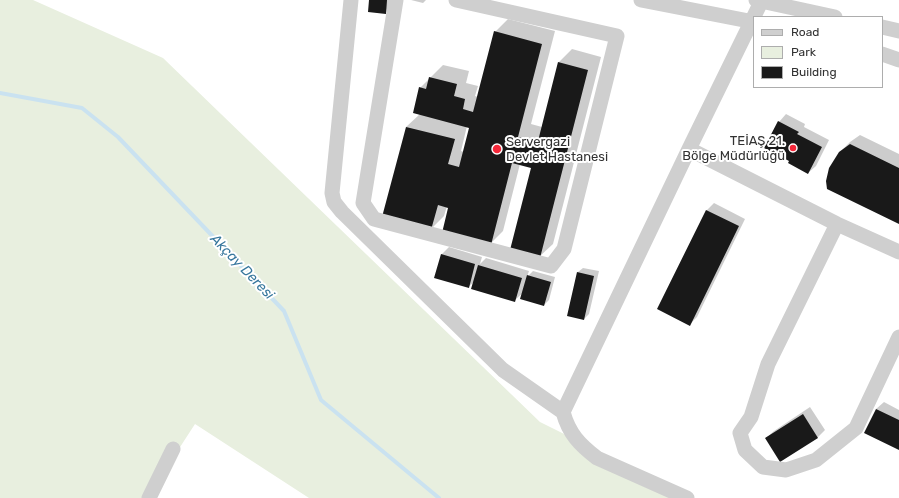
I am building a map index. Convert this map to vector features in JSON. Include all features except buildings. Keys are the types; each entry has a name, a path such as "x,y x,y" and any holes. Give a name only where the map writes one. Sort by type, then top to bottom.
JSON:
{"street":[{"path":"351,0 332,193 334,202 342,212 502,370 563,412 567,425 584,448 598,458 687,498"},
{"path":"396,0 363,203 374,219 552,266 564,249 617,36 456,0"},
{"path":"563,412 689,149 753,22 641,0"},
{"path":"755,16 760,0 830,16"},
{"path":"883,27 899,31"},
{"path":"883,54 899,60"},
{"path":"689,149 837,224 899,252"},
{"path":"837,224 768,364 751,417 740,432 745,450 764,467 786,470 816,460 856,428 899,337"},
{"path":"149,498 173,449"}],"green space":[{"path":"0,0 33,0 163,58 540,422 693,498 309,498 195,424 147,498 0,498"}],"waterway":[{"name":"Akçay Deresi","path":"0,93 82,108 118,137 284,311 321,400 439,498"}],"place":[{"name":"TEİAŞ 21. Bölge Müdürlüğü","path":"793,148"},
{"name":"Servergazi Devlet Hastanesi","path":"497,149"}]}
